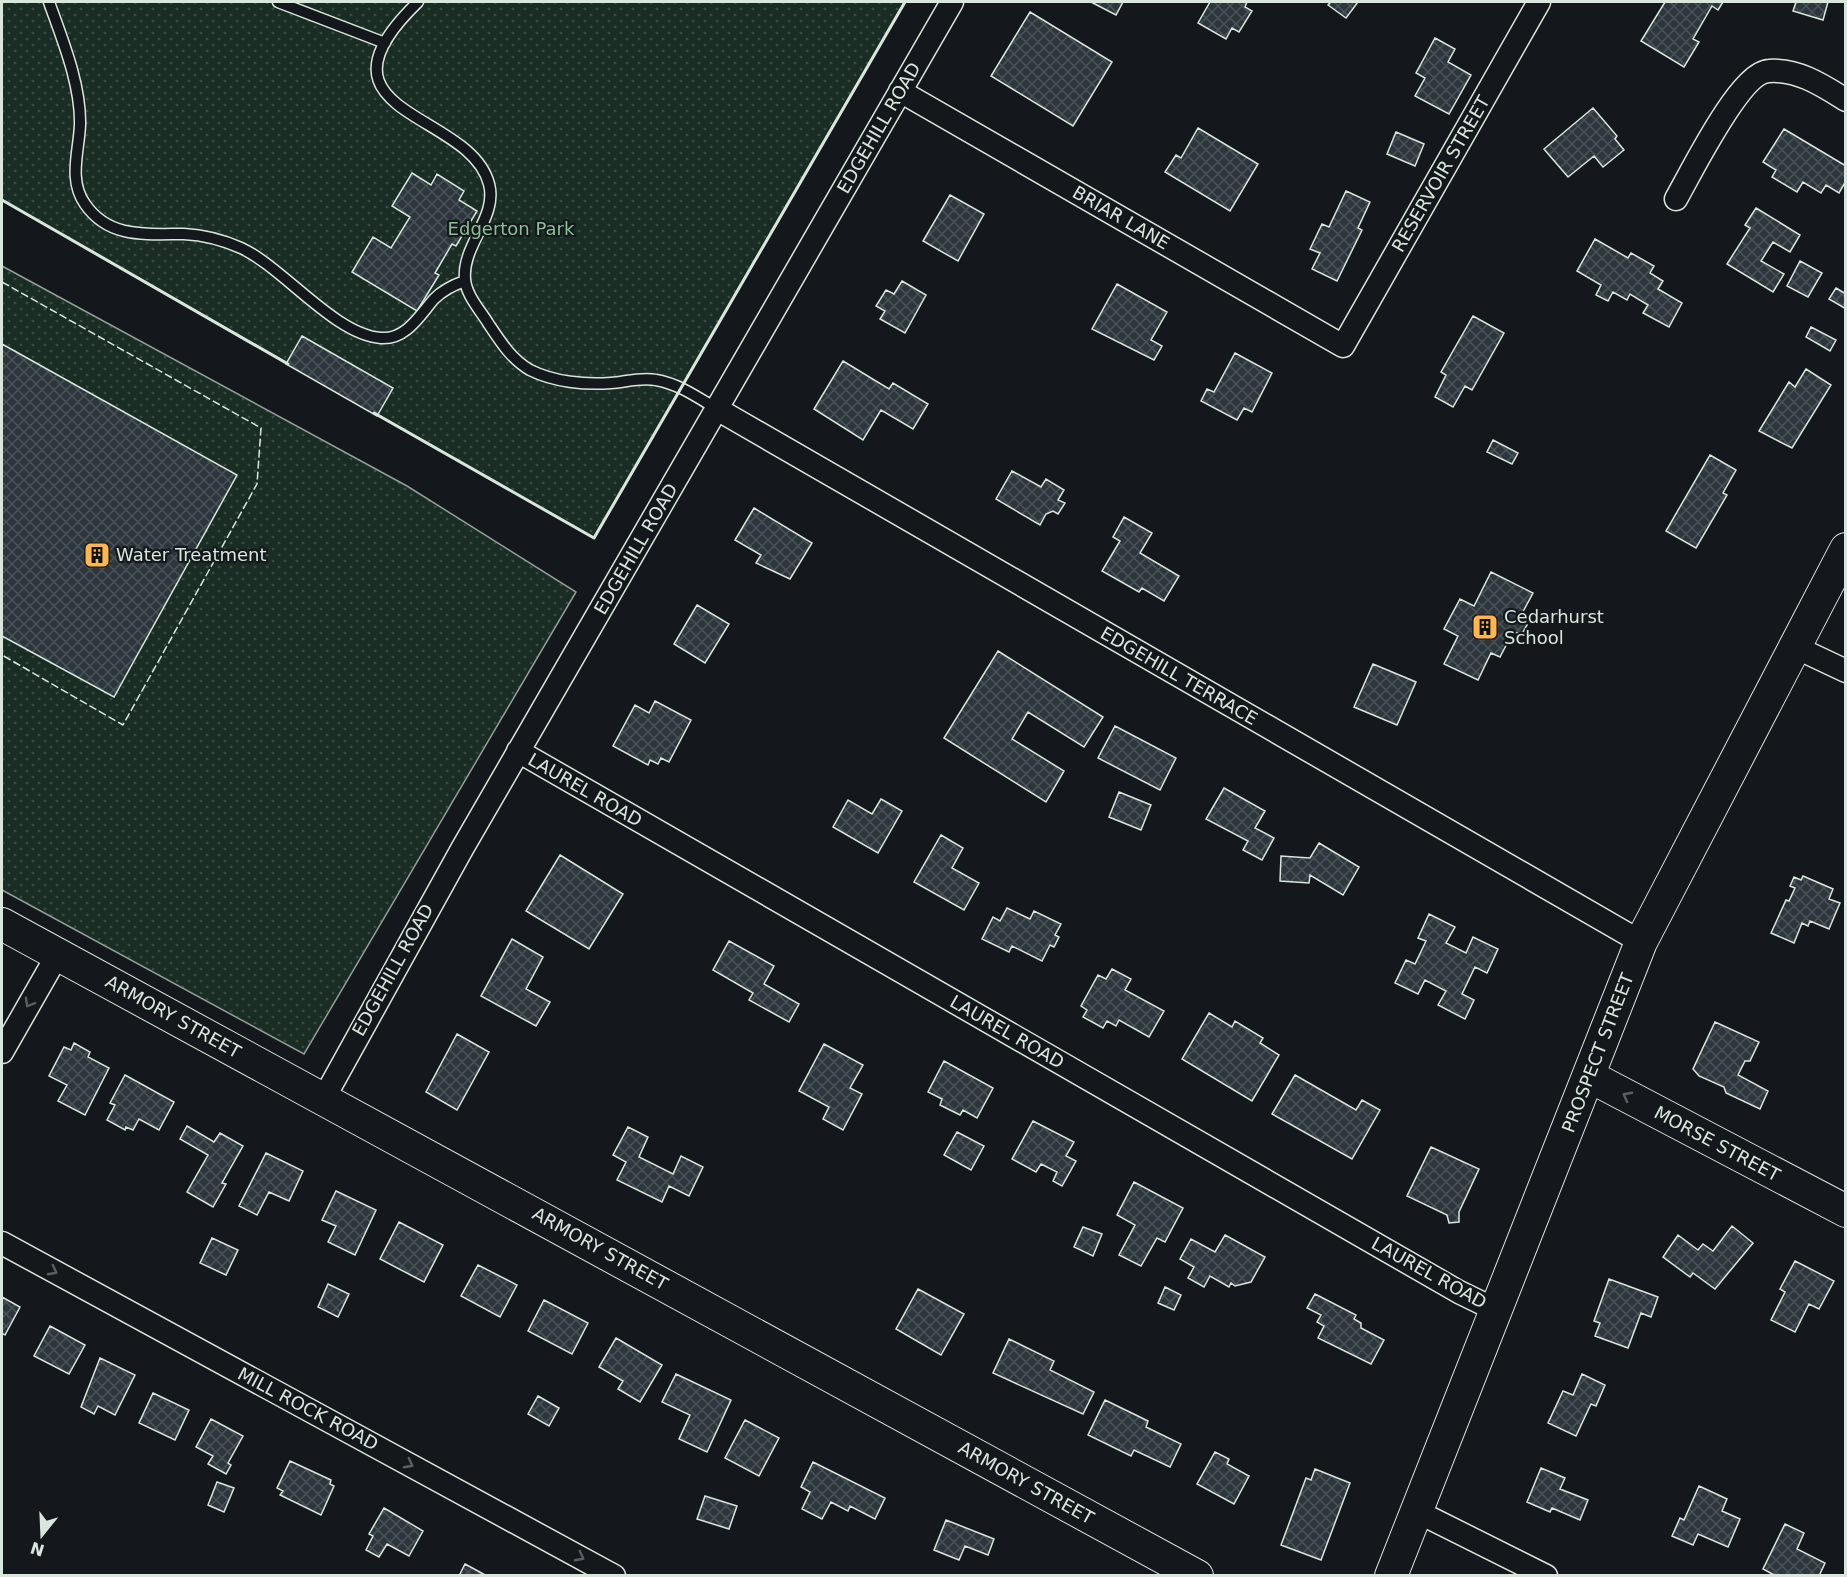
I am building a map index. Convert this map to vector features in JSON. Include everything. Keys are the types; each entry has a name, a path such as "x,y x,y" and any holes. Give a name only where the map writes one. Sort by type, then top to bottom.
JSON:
{"main road":[{"name":"PROSPECT STREET","path":"1391,1575 1641,942 1845,549"},
{"name":"ARMORY STREET","path":"2,924 1197,1575"},
{"name":"MORSE STREET","path":"1589,1076 1845,1211"}],"street":[{"name":"EDGEHILL ROAD","path":"324,1098 456,859 952,2"},
{"name":"RESERVOIR STREET","path":"1342,346 1529,6"},
{"path":"1676,199 1725,113 1750,79 1767,70 1797,73 1845,100"},
{"name":"BRIAR LANE","path":"900,91 1342,346"},
{"name":"EDGEHILL TERRACE","path":"717,409 1641,942"},
{"path":"1794,646 1845,671"},
{"name":"LAUREL ROAD","path":"519,752 1459,1292 1496,1310"},
{"path":"2,1052 58,954"},
{"name":"MILL ROCK ROAD","path":"2,1243 615,1575"},
{"path":"1416,1511 1546,1575"}],"lane":[{"path":"49,2 71,69 79,105 77,185 84,203 99,220 129,233 201,236 242,248 266,263 347,326 374,337 397,336 450,287 465,280"},
{"path":"278,2 385,43"},
{"path":"418,2 402,17 385,43 378,73 386,94 396,104 470,155 484,170 490,184 490,202 472,244 466,264 465,280 471,297 500,343 530,370 569,381 592,383 653,379 682,388 717,409"}],"green space":[{"name":"Edgerton Park","path":"2,2 905,2 594,538 2,200"},
{"path":"2,266 407,486 576,592 304,1054 2,890"}],"building":[{"path":"1091,2 1123,2 1116,15"},
{"path":"1210,2 1247,2 1245,7 1252,11 1239,32 1232,28 1226,39 1198,23"},
{"path":"1331,2 1358,2 1346,18 1328,5"},
{"path":"1665,2 1723,2 1718,10 1712,6 1693,39 1699,42 1684,67 1641,41"},
{"path":"1796,2 1828,2 1823,20 1793,11"},
{"path":"1030,12 1112,62 1073,126 991,76"},
{"path":"1435,38 1455,49 1448,62 1471,75 1449,114 1415,96 1425,78 1416,73"},
{"path":"1593,108 1617,136 1615,139 1624,150 1603,167 1594,156 1568,177 1544,149"},
{"path":"1198,128 1258,164 1230,211 1165,172 1176,155 1181,158"},
{"path":"1784,129 1846,166 1846,181 1839,193 1826,185 1821,193 1803,182 1797,192 1772,177 1776,170 1763,162"},
{"path":"1396,132 1424,144 1415,166 1387,154"},
{"path":"412,173 431,185 437,174 464,191 459,200 477,211 456,246 452,244 435,273 439,275 417,311 352,272 373,237 391,248 410,217 392,206"},
{"path":"1346,191 1370,202 1358,228 1362,230 1337,281 1312,269 1320,253 1310,249 1322,224 1329,227"},
{"path":"950,195 984,214 958,261 923,241"},
{"path":"1756,208 1800,235 1790,252 1773,242 1761,261 1784,274 1773,292 1727,264 1750,228 1745,225"},
{"path":"1595,239 1628,258 1631,253 1654,266 1650,273 1663,281 1658,289 1682,303 1669,327 1643,313 1648,305 1630,294 1627,300 1613,292 1608,301 1596,295 1601,285 1577,271"},
{"path":"1800,261 1822,273 1808,297 1787,286"},
{"path":"902,281 926,295 905,333 880,319 885,311 876,306 886,290 894,294"},
{"path":"1117,284 1167,312 1151,340 1162,346 1154,360 1092,329"},
{"path":"1836,288 1846,294 1846,309 1829,299"},
{"path":"1473,316 1504,333 1472,390 1465,386 1453,407 1435,397 1446,375 1441,372"},
{"path":"1811,327 1836,340 1830,351 1806,337"},
{"path":"302,336 393,388 377,416 286,364"},
{"name":"Water Treatment","path":"2,344 237,475 114,697 2,636"},
{"path":"1235,353 1272,373 1252,412 1244,408 1237,420 1201,401 1207,389 1214,392"},
{"path":"843,361 889,389 893,383 928,404 913,429 881,410 863,440 814,409"},
{"path":"1806,369 1831,385 1792,448 1759,431 1789,382 1795,387"},
{"path":"1493,440 1518,453 1512,464 1487,452"},
{"path":"1710,455 1736,470 1723,493 1727,495 1696,548 1666,531"},
{"path":"1012,471 1041,487 1046,479 1064,490 1058,500 1065,503 1058,514 1053,511 1046,514 1040,525 996,499"},
{"path":"754,508 812,543 790,579 756,563 761,555 735,540"},
{"path":"1124,517 1152,533 1140,553 1179,576 1164,601 1142,588 1139,592 1102,571 1120,541 1113,537"},
{"name":"Cedarhurst School","path":"1491,572 1533,593 1519,619 1527,625 1522,634 1513,632 1500,657 1491,653 1478,680 1444,664 1458,636 1444,629 1460,599 1474,606"},
{"path":"697,605 729,624 705,663 674,644"},
{"path":"998,651 1103,717 1084,747 1028,712 1012,739 1064,771 1046,802 944,738"},
{"path":"1373,664 1416,682 1397,725 1354,707"},
{"path":"655,701 691,720 669,762 661,758 658,764 650,760 648,765 613,746 635,705 649,713"},
{"path":"1115,726 1176,758 1160,790 1098,758"},
{"path":"1224,788 1265,811 1255,828 1274,838 1262,860 1243,850 1248,841 1206,819"},
{"path":"1119,792 1151,805 1141,830 1109,817"},
{"path":"881,799 902,811 878,853 833,827 848,800 872,814"},
{"path":"941,835 963,848 952,868 979,883 964,910 914,882"},
{"path":"1319,843 1359,867 1343,895 1310,875 1309,883 1280,881 1281,856 1310,858"},
{"path":"560,855 623,894 589,949 526,911"},
{"path":"1803,876 1833,889 1829,899 1840,903 1829,929 1810,921 1808,926 1802,923 1794,943 1771,933 1786,900 1789,901 1795,888 1790,886 1794,877 1801,880"},
{"path":"1007,908 1030,919 1034,911 1061,924 1055,935 1059,937 1054,947 1050,945 1042,961 1012,946 1009,952 982,939 993,917 1000,921"},
{"path":"1429,914 1455,927 1446,943 1466,953 1473,937 1498,949 1487,973 1475,967 1462,994 1474,1000 1465,1019 1438,1005 1446,991 1425,980 1418,994 1395,983 1406,960 1415,964 1426,941 1418,938"},
{"path":"512,939 543,957 526,989 550,1002 536,1026 481,996"},
{"path":"729,941 774,966 764,984 799,1004 789,1022 749,1000 753,993 713,970"},
{"path":"1112,969 1131,979 1125,990 1164,1011 1149,1037 1119,1020 1116,1026 1107,1021 1103,1028 1083,1017 1087,1010 1081,1006 1098,975 1106,979"},
{"path":"1209,1013 1232,1027 1235,1021 1263,1038 1260,1043 1279,1055 1252,1101 1182,1059"},
{"path":"1715,1022 1759,1042 1750,1061 1745,1061 1738,1075 1768,1091 1760,1109 1726,1093 1724,1087 1699,1076 1693,1069"},
{"path":"457,1034 489,1052 457,1110 426,1092"},
{"path":"74,1043 90,1052 88,1057 109,1068 85,1115 58,1101 67,1085 49,1076 64,1047 71,1050"},
{"path":"824,1044 863,1065 850,1088 862,1094 843,1130 823,1119 829,1107 799,1091"},
{"path":"944,1061 993,1088 977,1118 963,1110 960,1115 940,1105 942,1099 928,1092"},
{"path":"125,1075 174,1102 159,1130 139,1119 133,1130 126,1127 125,1130 107,1120 115,1105 110,1103"},
{"path":"1295,1075 1356,1110 1362,1100 1380,1110 1352,1159 1272,1114"},
{"path":"1033,1121 1074,1142 1066,1156 1076,1161 1062,1186 1053,1181 1057,1172 1041,1164 1036,1172 1012,1159"},
{"path":"187,1126 214,1142 220,1133 243,1146 222,1183 226,1184 213,1207 187,1192 208,1155 180,1139"},
{"path":"628,1127 648,1137 639,1157 673,1174 681,1156 703,1167 689,1196 669,1186 662,1202 617,1180 626,1162 613,1155"},
{"path":"957,1132 984,1146 971,1170 944,1155"},
{"path":"1431,1147 1479,1169 1459,1212 1459,1222 1449,1223 1447,1215 1407,1196"},
{"path":"266,1153 303,1171 289,1201 269,1192 257,1215 239,1206"},
{"path":"1134,1182 1183,1208 1165,1242 1157,1238 1141,1266 1119,1255 1135,1225 1117,1215"},
{"path":"336,1191 376,1210 355,1255 328,1242 336,1226 322,1220"},
{"path":"399,1222 443,1245 424,1282 380,1259"},
{"path":"1732,1226 1753,1243 1715,1289 1693,1273 1690,1277 1663,1257 1678,1235 1698,1250 1703,1244 1713,1251"},
{"path":"1083,1227 1102,1234 1093,1256 1074,1247"},
{"path":"1225,1235 1265,1257 1251,1282 1235,1286 1231,1283 1229,1287 1210,1276 1204,1287 1188,1278 1194,1267 1180,1259 1191,1239 1215,1252"},
{"path":"212,1238 238,1250 226,1275 200,1263"},
{"path":"1795,1261 1834,1281 1819,1309 1809,1304 1795,1332 1771,1320 1785,1292 1780,1289"},
{"path":"478,1265 517,1285 500,1317 461,1296"},
{"path":"1609,1279 1658,1297 1651,1317 1641,1313 1628,1348 1595,1336 1600,1323 1594,1321"},
{"path":"328,1284 349,1294 338,1317 318,1307"},
{"path":"1165,1287 1181,1295 1174,1310 1158,1303"},
{"path":"918,1289 964,1314 941,1355 896,1329"},
{"path":"1315,1294 1356,1315 1354,1319 1361,1323 1361,1328 1384,1340 1371,1364 1318,1338 1324,1326 1317,1322 1321,1315 1307,1308"},
{"path":"2,1297 20,1307 5,1335 2,1333"},
{"path":"544,1300 588,1323 572,1354 528,1331"},
{"path":"50,1326 85,1345 69,1374 34,1356"},
{"path":"616,1338 662,1365 640,1402 618,1389 623,1381 599,1367"},
{"path":"1009,1339 1054,1361 1050,1370 1094,1392 1083,1414 993,1373"},
{"path":"100,1358 135,1375 115,1415 98,1406 94,1414 81,1407"},
{"path":"676,1374 731,1400 707,1452 679,1439 690,1415 662,1402"},
{"path":"1582,1374 1605,1385 1596,1406 1591,1404 1576,1436 1548,1423 1563,1391 1573,1395"},
{"path":"153,1393 189,1410 175,1440 139,1423"},
{"path":"538,1396 559,1408 549,1426 528,1414"},
{"path":"1105,1400 1148,1421 1146,1427 1181,1444 1170,1467 1134,1450 1131,1456 1088,1435"},
{"path":"211,1419 243,1436 228,1463 231,1465 226,1474 208,1464 213,1456 196,1447"},
{"path":"745,1420 779,1438 759,1476 725,1458"},
{"path":"1215,1452 1229,1459 1227,1464 1249,1476 1234,1504 1197,1484"},
{"path":"290,1461 331,1480 330,1484 334,1486 321,1515 280,1495 283,1491 277,1488"},
{"path":"813,1462 885,1498 875,1519 850,1506 848,1511 831,1502 822,1519 802,1509 810,1492 801,1487"},
{"path":"1541,1468 1565,1478 1560,1489 1588,1500 1580,1520 1552,1508 1550,1512 1527,1502"},
{"path":"1315,1469 1350,1483 1321,1560 1281,1545 1306,1478 1311,1480"},
{"path":"217,1482 234,1488 224,1512 208,1505"},
{"path":"1699,1486 1727,1499 1722,1511 1740,1519 1728,1547 1698,1534 1693,1545 1672,1536 1680,1518 1684,1520"},
{"path":"705,1496 737,1506 729,1529 697,1519"},
{"path":"384,1508 423,1531 409,1556 387,1544 379,1557 366,1550 373,1536 369,1534"},
{"path":"946,1520 994,1539 988,1555 965,1546 959,1560 934,1550"},
{"path":"1785,1524 1804,1533 1797,1549 1825,1563 1819,1576 1776,1576 1763,1569"},
{"path":"465,1564 487,1576 459,1576"}],"fence":[{"path":"2,282 261,428 257,484 123,725 2,655"}],"wall":[{"path":"374,413 594,538 905,2"},
{"path":"2,200 288,364"}],"place":[{"name":"Water Treatment","path":"97,555"},
{"name":"Cedarhurst School","path":"1485,627"}]}
